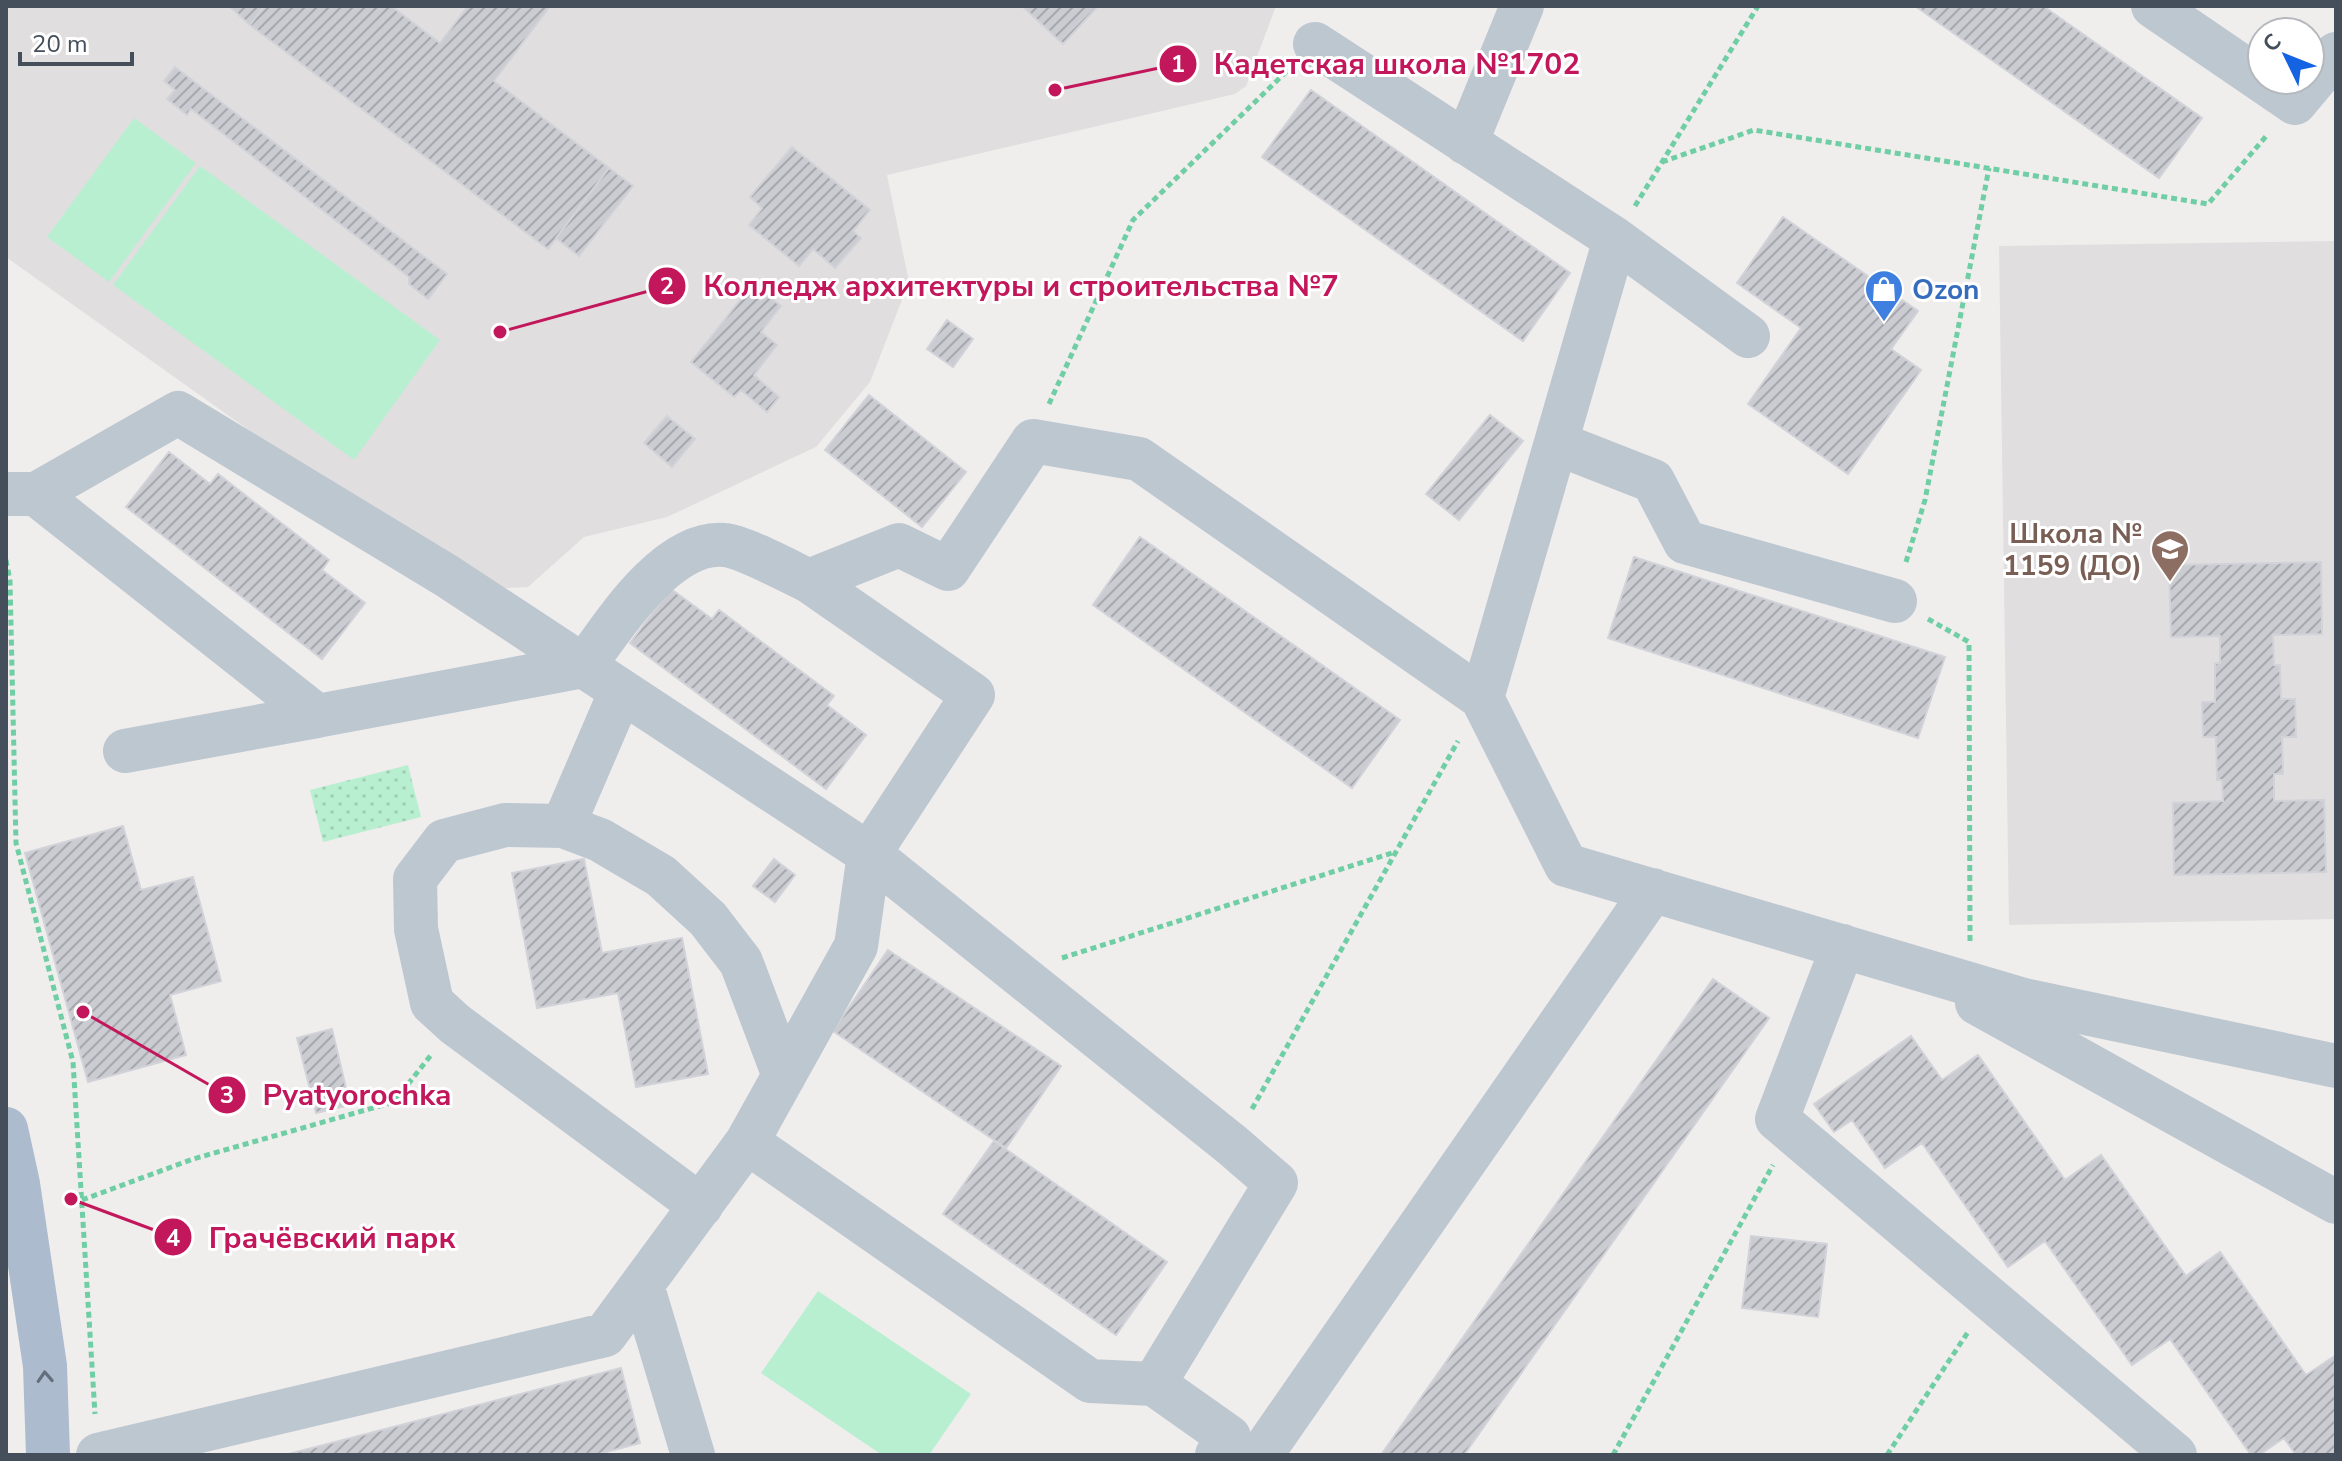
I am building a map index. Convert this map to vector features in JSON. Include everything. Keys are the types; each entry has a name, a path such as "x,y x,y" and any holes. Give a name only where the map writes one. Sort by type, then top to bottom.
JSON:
{"main road":[{"path":"6,1129 18,1184 45,1366 48,1455"}],"lane":[{"path":"1466,143 1522,6"},
{"path":"2153,6 2295,103 2336,54"},
{"path":"1315,44 1615,239 1748,336"},
{"path":"1482,698 1615,239"},
{"path":"317,716 21,494 178,413 447,576 869,854 1276,1183 1154,1384"},
{"path":"809,581 899,545 948,569 1033,441 1139,459 1482,698 1566,865 2024,1000 2336,1066"},
{"path":"1556,443 1653,481 1685,542 1895,601"},
{"path":"97,1439 605,1335 747,1142 856,946 869,854 973,695 809,581 725,545 696,548 638,591 584,666 125,751"},
{"path":"563,826 621,691"},
{"path":"701,1206 455,1024 432,1003 416,929 415,879 444,841 505,825 563,826 600,840 661,876 708,919 741,962 784,1076"},
{"path":"747,1142 1090,1381 1154,1384 1241,1450 1653,890"},
{"path":"1843,946 1777,1119 2175,1455"},
{"path":"1908,965 2336,1202"},
{"path":"642,1285 693,1455"}],"path":[{"path":"1615,239 1758,6"},
{"path":"1033,441 1133,220 1315,44"},
{"path":"1662,162 1754,130 2208,204 2295,103"},
{"path":"1970,984 1969,642 1895,601 1925,500 1989,168"},
{"path":"6,560 10,581 16,843 73,1062 97,1439"},
{"path":"1232,1145 1482,698"},
{"path":"1017,972 1396,852"},
{"path":"82,1200 193,1159 394,1102 455,1024"},
{"path":"1613,1455 1792,1131"},
{"path":"1887,1455 1990,1298"}],"shaded area":[{"path":"6,6 1276,6 1246,86 1235,94 887,175 909,282 870,382 816,447 667,517 584,537 528,587 487,589 375,520 6,257"},
{"name":"Школа № 1159 (ДО)","path":"2336,241 2336,919 2009,925 1999,246"}],"green space":[{"path":"134,118 196,163 109,282 47,237"},
{"path":"200,166 440,340 354,460 113,285"},
{"path":"408,765 421,817 323,842 310,790"},
{"path":"818,1291 971,1394 929,1455 882,1455 761,1373"}],"building":[{"path":"229,6 264,6 250,25"},
{"path":"264,6 391,6 440,43 468,6 550,6 494,81 609,168 548,249 250,25"},
{"path":"1022,6 1098,6 1063,44"},
{"path":"1915,6 2043,6 2202,118 2159,178"},
{"path":"175,67 447,274 428,299 409,284 409,277 191,109 187,115 167,99 175,90 164,81"},
{"path":"1311,90 1570,273 1523,341 1262,157"},
{"path":"792,147 870,210 853,231 861,238 835,268 813,249 799,266 749,225 762,208 750,197"},
{"path":"609,168 633,186 579,256 556,238"},
{"path":"1783,217 1918,311 1891,349 1921,370 1848,474 1748,404 1801,328 1737,283"},
{"path":"753,284 781,306 761,332 777,345 754,375 779,397 767,412 741,390 734,397 691,362"},
{"path":"947,320 973,339 953,367 927,349"},
{"path":"869,395 966,472 922,527 825,450"},
{"path":"1490,415 1523,441 1459,520 1426,494"},
{"path":"667,416 695,439 672,467 644,443"},
{"path":"169,452 210,484 218,474 329,560 322,570 365,603 322,659 126,507"},
{"path":"1140,537 1400,720 1352,788 1093,605"},
{"path":"1634,557 1945,657 1918,738 1608,638"},
{"path":"2321,562 2322,634 2273,635 2274,665 2280,665 2281,699 2295,699 2296,737 2282,737 2283,774 2274,774 2274,801 2324,800 2326,872 2174,875 2173,803 2223,801 2222,780 2217,780 2216,737 2203,737 2202,702 2215,702 2215,663 2220,663 2220,636 2171,637 2169,565"},
{"path":"671,589 712,619 719,610 834,696 827,705 866,735 826,789 630,643"},
{"path":"123,826 141,890 193,877 221,981 170,995 186,1055 88,1082 25,853"},
{"path":"584,859 602,953 682,938 708,1074 636,1087 618,993 537,1008 512,873"},
{"path":"774,859 795,875 775,902 753,886"},
{"path":"888,950 1061,1066 1006,1148 833,1031"},
{"path":"1713,979 1769,1018 1464,1455 1381,1455"},
{"path":"332,1029 350,1105 316,1113 297,1038"},
{"path":"1911,1036 1942,1080 1978,1055 2065,1180 2101,1155 2186,1276 2220,1252 2306,1375 2336,1355 2336,1455 2296,1455 2284,1438 2259,1455 2251,1455 2170,1339 2132,1365 2045,1241 2008,1267 1922,1143 1885,1168 1852,1120 1834,1132 1814,1104"},
{"path":"994,1141 1167,1262 1116,1335 943,1214"},
{"path":"1751,1236 1827,1244 1818,1317 1742,1308"},
{"path":"621,1368 640,1443 595,1455 285,1455"}],"place":[{"name":"Кадетская школа №1702","path":"1055,90"},
{"name":"Ozon","path":"1884,323"},
{"name":"Колледж архитектуры и строительства №7","path":"500,332"},
{"name":"Школа № 1159 (ДО)","path":"2170,583"},
{"name":"Pyatyorochka","path":"83,1012"},
{"name":"Грачёвский парк","path":"71,1199"}]}
